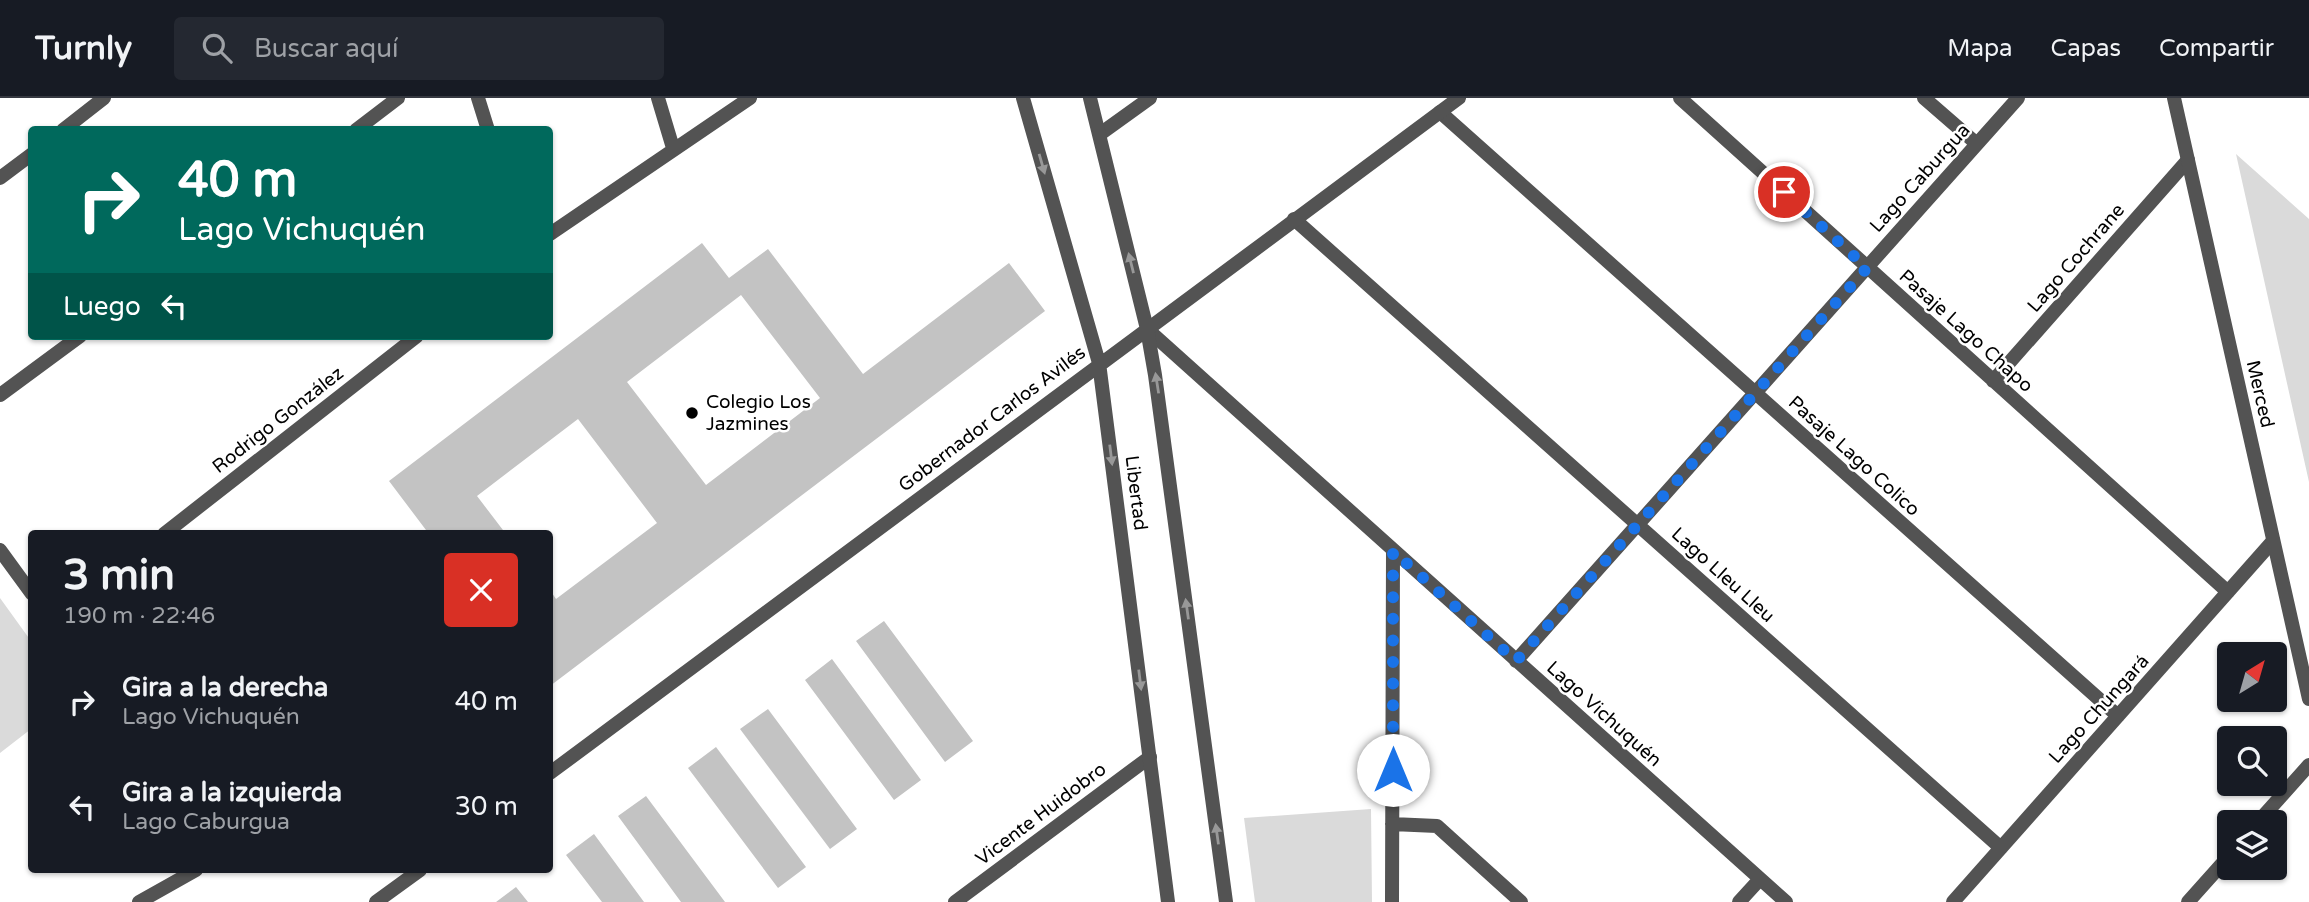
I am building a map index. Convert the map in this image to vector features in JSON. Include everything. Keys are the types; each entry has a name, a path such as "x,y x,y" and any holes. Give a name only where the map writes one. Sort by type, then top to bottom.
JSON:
{"street":[{"path":"68,126 104,98"},
{"path":"361,126 398,98"},
{"path":"478,98 487,126"},
{"path":"658,98 673,148"},
{"path":"553,232 750,98"},
{"name":"Libertad","path":"1023,98 1099,363 1168,902"},
{"name":"Libertad","path":"1090,98 1147,329 1163,421 1226,902"},
{"path":"1100,134 1150,98"},
{"name":"Gobernador Carlos Avilés","path":"553,771 1459,98"},
{"name":"Pasaje Lago Chapo","path":"1681,98 2228,593"},
{"path":"1924,98 1977,144"},
{"name":"Lago Caburgua","path":"1516,661 2018,98"},
{"name":"Merced","path":"2174,98 2273,541 2306,676 2309,699"},
{"name":"Pasaje Lago Colico","path":"1440,112 2118,716"},
{"path":"0,178 28,157"},
{"name":"Lago Cochrane","path":"1993,381 2188,160"},
{"name":"Lago Lleu Lleu","path":"1294,219 2001,848"},
{"name":"Lago Vichuquén","path":"1147,329 1786,902"},
{"path":"0,396 75,340"},
{"name":"Rodrigo González","path":"169,530 412,340"},
{"name":"Lago Chungará","path":"1953,902 2273,541"},
{"path":"0,550 28,588"},
{"path":"1392,902 1393,551"},
{"name":"Vicente Huidobro","path":"955,902 1150,757"},
{"path":"2269,810 2309,765"},
{"path":"1392,824 1437,826 1521,902"},
{"path":"2188,902 2217,870"},
{"path":"139,902 191,873"},
{"path":"376,902 416,873"},
{"path":"1739,902 1760,879"}],"shaded area":[{"path":"2236,154 2309,219 2309,482"},
{"path":"0,598 28,637 28,731 0,753"},
{"path":"1371,809 1372,902 1255,902 1244,818"}],"building":[{"path":"702,243 729,278 768,249 863,374 1009,263 1045,311 553,684 553,594 556,599 657,523 578,419 477,496 503,530 426,530 389,481","holes":["741,295 820,398 706,485 627,382"]},
{"path":"884,621 973,741 945,762 856,641"},
{"path":"832,659 921,780 894,800 805,680"},
{"path":"768,709 857,829 830,849 740,729"},
{"path":"716,747 806,867 778,888 688,768"},
{"path":"646,796 725,902 681,902 618,816"},
{"path":"594,834 644,902 602,902 566,855"},
{"path":"516,887 528,902 496,902"}],"place":[{"name":"Colegio Los Jazmines","path":"692,413"}],"route":[{"path":"1393,770 1393,551 1516,661 1867,268 1784,192"}]}
